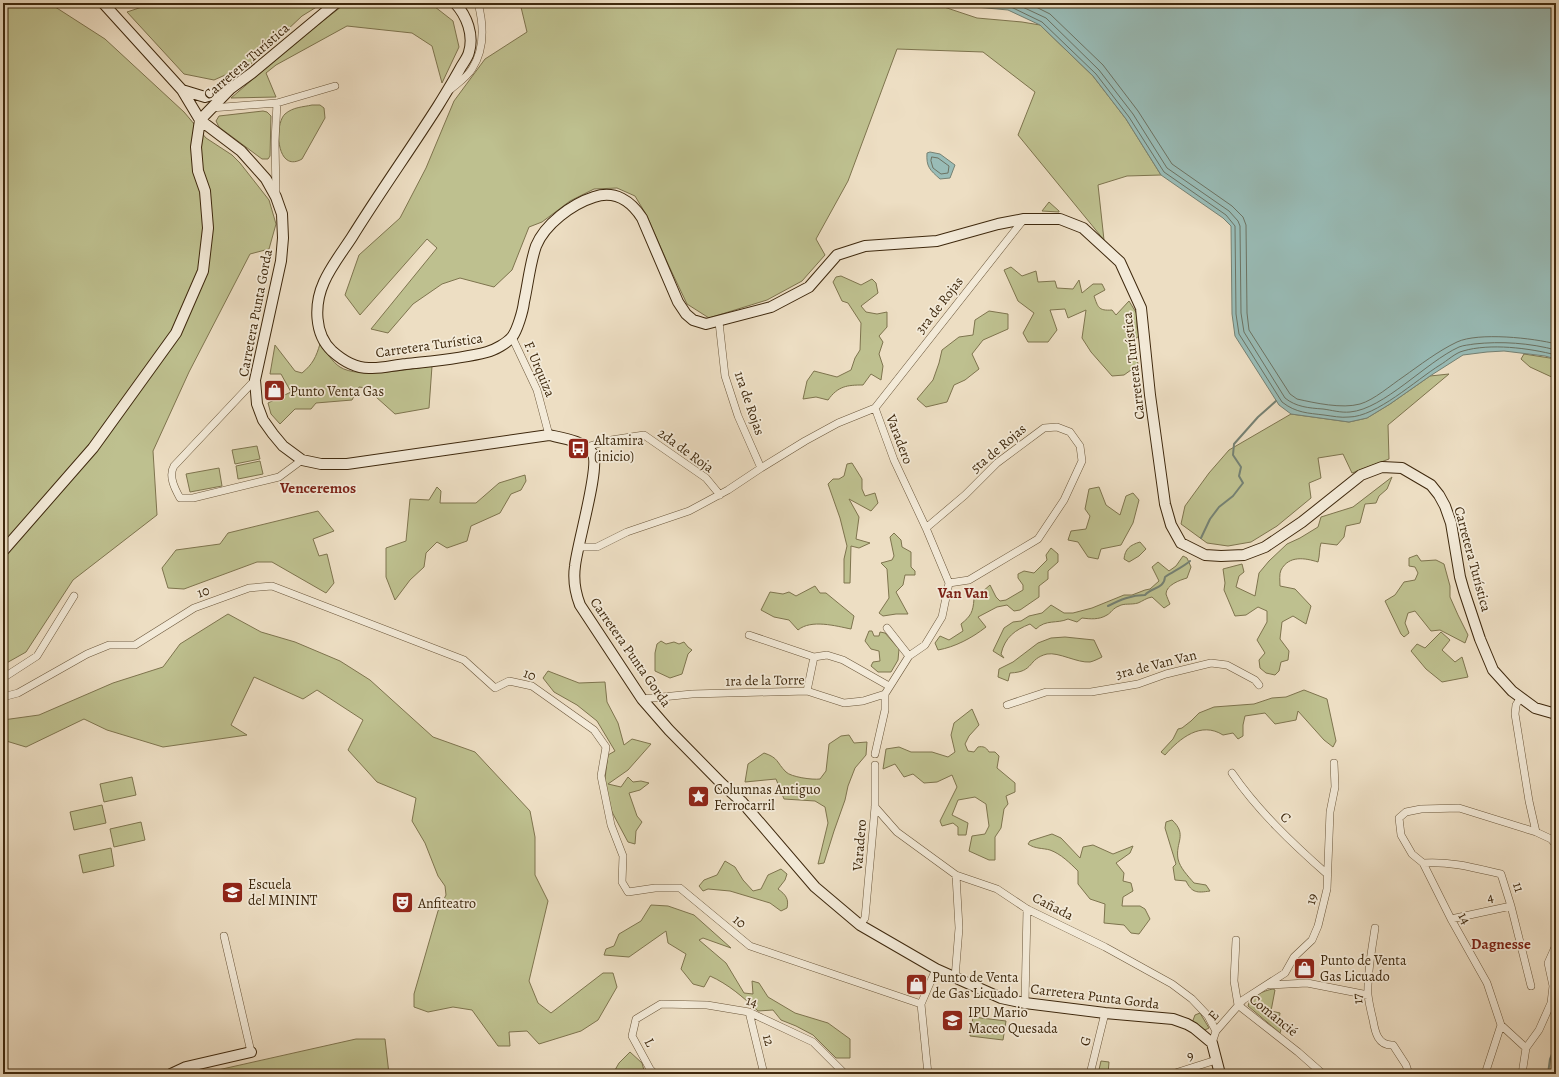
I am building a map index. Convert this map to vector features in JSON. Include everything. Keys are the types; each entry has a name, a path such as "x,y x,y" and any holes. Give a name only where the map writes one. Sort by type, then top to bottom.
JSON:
{"main road":[{"name":"Carretera Turística","path":"104,3 182,90 200,120 230,89 252,73 336,3"},
{"name":"Carretera Turística","path":"455,3 462,11 467,22 471,38 469,53 444,96 374,201 324,282 319,298 317,315 319,328 324,341 331,351 342,360 368,368 437,360 489,351 512,337 522,313 536,247 540,237 568,209 586,199 601,195 619,196 635,207 678,302 686,314 693,320 706,324 719,322 771,307 809,287 837,255 865,246 937,241 1024,218 1060,219 1083,228 1120,262 1141,308 1150,395 1165,504 1171,525 1181,543 1205,555 1244,555 1265,547 1302,522 1360,475 1382,467 1402,468 1431,485 1445,506 1451,523 1460,577 1480,639 1493,670 1512,690 1535,708 1556,714"},
{"path":"182,90 205,98 230,89"},
{"path":"3,551 93,448 176,333 203,271 208,228 205,191 198,171 196,147 200,120"},
{"name":"Carretera Punta Gorda","path":"200,120 241,151 266,179 276,197 282,214 283,238 281,261 255,380 257,404 263,420 283,446 302,460 321,464 347,464 453,447 549,435 568,439 586,447 593,455 595,464 591,491 575,566 574,588 580,605 642,698 669,730 722,784 742,802 815,888 860,926 936,969 1001,998 1025,1003 1105,1013 1173,1019 1194,1028 1212,1043"},
{"path":"1212,1043 1220,1074"},
{"path":"171,1074 186,1067 251,1052"}],"street":[{"path":"444,96 471,70 482,45 482,18 478,3"},
{"path":"211,108 277,103 335,86"},
{"path":"276,197 275,141 277,103"},
{"name":"3ra de Rojas","path":"875,408 1024,218"},
{"name":"1ra de Rojas","path":"719,322 725,376 738,416 761,468"},
{"name":"F. Urquiza","path":"512,337 537,390 549,435"},
{"path":"255,380 174,466 171,471 172,478 180,498 193,498 279,477 302,460"},
{"name":"Varadero","path":"578,547 597,547 627,532 689,511 720,495 761,468 832,427 875,408 894,460 926,528 949,583"},
{"name":"5ta de Rojas","path":"926,528 965,495 997,463 1044,428 1057,427 1070,432 1080,446 1082,462 1064,500 1038,539 969,580 949,583"},
{"name":"2da de Roja","path":"586,447 611,440 644,435 706,478 720,495"},
{"path":"875,754 885,710 884,694 909,656 925,645 942,616 949,583"},
{"name":"10","path":"3,697 18,693 87,654 109,645 135,645 194,608 249,588 272,586 464,660 495,688 509,681 532,686 594,730 606,747 601,776 611,824 623,856 622,882 628,892 655,888 680,888 750,946 921,1004"},
{"path":"3,678 37,656 74,596"},
{"path":"887,628 909,656"},
{"path":"749,635 814,658 827,655 843,660 889,686"},
{"path":"807,690 814,658"},
{"name":"3ra de Van Van","path":"1007,705 1046,692 1091,692 1138,684 1166,674 1211,663 1227,665 1254,680 1259,685"},
{"name":"1ra de la Torre","path":"642,698 692,694 807,690 844,703 863,700 884,694"},
{"path":"1521,697 1516,705 1515,714 1536,832 1551,839 1556,845"},
{"name":"19","path":"1238,1005 1243,1000 1285,973 1294,957 1312,940 1318,926 1327,889 1330,812 1335,787 1334,763"},
{"name":"Varadero","path":"860,926 865,918 875,807 875,765"},
{"name":"C","path":"1232,773 1246,793 1267,816 1327,874"},
{"name":"Cañada","path":"875,807 897,832 956,875 997,889 1027,909 1105,947 1172,984 1192,999 1208,1016 1216,1031"},
{"name":"14","path":"1526,1048 1501,1025 1487,983 1451,919 1423,863 1412,854 1401,835 1399,818 1406,812 1421,809 1459,808 1536,832"},
{"name":"11","path":"1423,863 1439,862 1466,866 1501,874 1511,906 1531,986"},
{"path":"955,978 959,928 956,875"},
{"name":"4","path":"1451,919 1511,906"},
{"path":"1025,1003 1027,909"},
{"name":"17","path":"1375,928 1368,995 1375,1032 1381,1043 1393,1045 1406,1065 1409,1074"},
{"path":"224,936 251,1052"},
{"name":"Comancié","path":"1236,940 1234,981 1238,1005 1298,1052 1323,1074"},
{"path":"1522,1074 1526,1048 1539,1030 1550,1003 1553,986 1548,963 1556,945"},
{"path":"928,1074 921,1004 936,969"},
{"path":"1268,985 1307,983 1368,995"},
{"name":"14","path":"636,1019 661,1004 707,1005 749,1012 813,1042 833,1064 845,1074"},
{"name":"E","path":"1212,1043 1216,1031 1238,1005"},
{"name":"12","path":"749,1012 764,1074"},
{"name":"G","path":"1090,1074 1105,1013"},
{"name":"L","path":"636,1019 632,1036 650,1069 655,1074"},
{"path":"1485,1074 1501,1025"},
{"name":"9","path":"1172,1074 1216,1060"}],"green space":[{"path":"3,3 49,3 105,39 184,112 206,138 232,155 240,163 269,200 276,224 269,249 250,254 189,372 153,451 157,515 73,580 26,652 3,665"},
{"path":"154,3 323,3 302,16 252,63 214,80 184,74 127,12"},
{"path":"346,3 430,3 453,21 459,47 442,83 432,46 412,33 347,26 276,65 266,73 276,97 231,98 296,42"},
{"path":"520,3 932,3 977,18 1040,25 1093,76 1126,119 1161,175 1127,176 1098,185 1104,240 1018,135 1035,92 983,52 897,49 848,181 816,239 825,255 802,281 767,300 709,318 687,304 647,216 635,196 617,188 594,189 570,201 542,222 529,227 512,270 494,287 460,278 442,284 413,304 388,333 371,329 437,248 427,239 360,315 345,295 359,255 400,218 426,168 454,101 485,59 527,32"},
{"path":"312,105 320,105 324,108 325,118 302,159 293,162 287,160 282,154 280,146 279,127 282,119 285,114 291,110"},
{"path":"263,111 267,112 271,116 270,156 268,159 262,159 219,127 216,121 219,116"},
{"path":"1049,202 1059,211 1059,212 1042,211"},
{"path":"1011,267 1022,276 1036,271 1038,282 1055,281 1057,288 1073,289 1079,280 1082,293 1093,284 1102,284 1105,290 1094,296 1099,308 1104,310 1112,310 1116,315 1129,301 1137,314 1139,336 1135,339 1138,365 1124,375 1112,376 1091,352 1082,338 1086,310 1068,318 1065,309 1050,310 1057,330 1048,342 1028,342 1023,333 1034,313 1018,301 1004,270"},
{"path":"841,276 861,285 872,279 876,283 878,293 861,306 866,312 877,314 887,312 887,327 879,336 883,342 879,354 883,366 881,380 871,374 863,385 843,387 835,392 828,400 816,397 803,399 807,381 814,371 837,377 851,370 855,358 860,350 861,323 848,303 842,301 833,282 836,277"},
{"path":"989,311 1008,314 1008,329 983,340 972,354 979,369 965,380 954,385 947,402 926,407 917,399 933,380 942,350 959,337 973,335 975,320"},
{"path":"320,344 337,365 348,371 371,373 432,366 429,408 395,414 366,388 359,387 352,400 316,403 311,409 295,409 280,424 271,414 268,403 291,392 281,374 270,374 275,345 295,371 302,373 314,360"},
{"path":"1524,354 1556,359 1556,379 1530,367 1521,359"},
{"path":"1449,374 1388,425 1389,459 1352,473 1343,454 1318,458 1321,478 1309,483 1311,498 1277,526 1251,542 1228,546 1207,543 1181,524 1185,506 1209,473 1229,450 1291,414 1349,422 1367,418 1430,376"},
{"path":"257,446 260,459 235,464 232,450"},
{"path":"260,461 263,474 238,479 236,466"},
{"path":"852,463 862,479 862,489 865,496 875,493 878,503 871,511 849,499 859,517 856,539 870,543 859,548 851,546 850,583 844,583 844,559 847,546 840,518 828,484 833,479 839,479 844,476 847,464"},
{"path":"219,468 222,486 190,492 186,474"},
{"path":"525,475 526,481 521,490 511,494 500,513 471,526 467,541 447,548 437,542 426,553 424,567 410,580 395,600 386,577 386,548 406,541 410,499 429,500 437,487 441,491 440,503 476,503 499,483"},
{"path":"1392,477 1387,489 1379,496 1376,503 1365,504 1360,523 1346,526 1344,537 1337,545 1321,543 1318,562 1308,559 1298,559 1284,565 1281,570 1280,586 1295,589 1311,606 1306,624 1293,616 1282,622 1280,639 1289,651 1288,660 1281,662 1279,671 1275,675 1266,673 1260,668 1259,660 1265,653 1257,640 1267,622 1267,611 1258,607 1246,615 1235,616 1224,590 1225,583 1223,569 1242,564 1244,572 1239,576 1236,587 1255,596 1259,573 1287,544 1318,527 1321,517 1353,507"},
{"path":"1099,487 1106,505 1120,515 1126,496 1133,493 1139,500 1133,523 1121,545 1101,549 1098,559 1088,557 1078,542 1068,540 1071,531 1086,529 1090,516 1085,509 1089,489"},
{"path":"318,511 334,531 313,539 319,556 327,554 334,583 326,593 272,562 257,562 184,589 168,588 162,568 176,550 220,544 228,533"},
{"path":"894,533 901,540 902,547 911,552 911,567 915,571 915,575 905,575 903,585 896,592 908,614 883,616 879,613 889,598 887,569 881,563 892,560 894,556 890,537"},
{"path":"1140,542 1146,549 1139,556 1129,562 1124,559 1129,548"},
{"path":"1051,548 1058,554 1058,562 1048,571 1048,579 1039,586 1039,597 1020,610 1014,611 1007,605 997,607 978,617 986,627 981,631 957,644 938,650 935,643 940,636 949,640 963,631 961,624 971,613 974,599 990,585 996,597 1000,601 1006,600 1023,590 1023,585 1018,578 1018,574 1024,571 1034,573 1047,560 1046,555"},
{"path":"1417,555 1421,561 1436,560 1444,564 1450,586 1450,597 1468,635 1465,643 1440,630 1431,631 1415,611 1408,613 1405,623 1409,633 1404,637 1401,634 1385,601 1395,595 1404,582 1415,580 1418,573 1415,567 1409,566 1409,558"},
{"path":"1183,556 1187,558 1191,567 1187,578 1174,583 1168,588 1166,594 1170,604 1164,608 1152,597 1138,603 1121,605 1101,618 1082,618 1077,622 1068,619 1044,624 1036,629 1030,624 1011,635 1005,643 1001,654 1004,658 993,651 1004,628 1013,622 1021,621 1029,616 1042,613 1051,605 1064,613 1073,613 1092,608 1124,595 1132,595 1150,589 1159,581 1152,567 1158,562 1169,571 1176,566"},
{"path":"815,586 820,593 826,593 854,616 851,629 817,624 803,627 798,630 789,620 774,617 761,610 770,592 783,594 789,592 796,596"},
{"path":"228,614 261,632 295,642 340,661 370,680 433,737 475,752 530,811 535,837 535,875 548,901 529,981 538,1003 551,1013 603,973 613,973 617,987 598,1020 581,1031 539,1044 527,1031 509,1032 510,1046 498,1046 472,1010 453,1007 428,1012 414,1007 414,994 438,911 446,895 445,886 438,876 425,843 412,821 416,798 377,782 348,750 363,720 317,690 303,699 254,677 231,725 247,735 163,747 107,730 84,719 26,747 3,740 3,720 39,715 113,683 163,667 180,644"},
{"path":"869,631 872,631 874,636 879,636 880,632 885,633 899,649 898,660 891,672 878,672 871,666 873,662 880,661 879,651 871,649 865,641"},
{"path":"1441,632 1450,640 1442,650 1455,662 1462,657 1468,677 1442,682 1426,669 1411,651 1417,644 1425,648"},
{"path":"1065,637 1094,640 1102,657 1092,662 1085,662 1047,654 1036,659 1024,670 1010,673 1008,681 998,677 999,669 1013,662 1038,643 1051,638"},
{"path":"661,641 666,644 674,642 679,644 684,642 692,650 688,654 682,674 670,678 655,671 655,653 657,644"},
{"path":"548,671 579,683 605,682 607,702 618,723 624,745 632,739 651,744 628,770 608,784 621,787 628,777 633,782 641,781 649,783 640,790 629,793 637,816 642,822 636,831 635,844 628,842 612,812 604,786 608,755 615,751 597,721 577,705 554,692 543,678"},
{"path":"1304,690 1327,699 1336,741 1333,747 1324,740 1298,711 1296,720 1275,724 1265,713 1245,716 1243,736 1238,739 1233,733 1223,735 1215,731 1199,731 1191,733 1177,743 1165,755 1161,752 1173,739 1178,729 1182,728 1199,713 1214,707 1254,704 1272,698 1286,697"},
{"path":"972,709 979,725 969,736 965,744 968,751 974,752 978,747 981,747 986,748 989,752 995,752 999,756 997,768 1015,783 1015,792 1006,796 1008,804 1004,809 1001,828 995,837 995,860 989,860 969,851 972,836 985,834 989,826 986,804 975,797 958,800 952,815 968,823 966,835 958,835 958,827 953,823 942,826 940,821 957,787 952,775 937,782 924,783 913,774 904,777 895,764 883,769 886,749 899,747 911,752 932,752 948,757 955,752 951,735 954,723"},
{"path":"849,735 854,743 867,742 866,755 855,768 848,786 845,800 824,863 818,864 828,823 825,807 815,801 784,799 776,779 745,782 748,764 764,753 775,759 789,774 802,778 820,779 826,771 829,744 841,736"},
{"path":"132,777 136,795 104,802 100,784"},
{"path":"102,805 106,823 74,830 70,812"},
{"path":"1172,820 1177,825 1180,834 1178,859 1180,866 1194,883 1206,885 1210,891 1195,891 1190,888 1186,881 1175,880 1173,867 1176,864 1165,828 1166,822"},
{"path":"141,822 145,840 114,847 110,829"},
{"path":"1052,834 1061,838 1080,858 1083,847 1093,845 1113,854 1133,846 1130,853 1116,863 1124,873 1123,881 1131,883 1133,891 1123,897 1122,906 1140,906 1145,909 1150,919 1139,934 1131,933 1124,925 1104,923 1105,904 1090,899 1078,884 1078,871 1058,854 1050,850 1033,847 1028,844 1030,841"},
{"path":"111,848 114,866 83,873 79,855"},
{"path":"725,861 735,867 743,880 753,891 761,889 768,875 781,869 787,874 785,880 778,889 786,897 788,902 787,908 781,911 770,903 730,891 708,889 703,891 699,886 704,880 717,875"},
{"path":"651,905 668,906 694,915 731,948 703,938 699,940 726,963 744,993 753,994 752,981 759,983 768,997 795,1013 828,1023 850,1039 850,1058 836,1058 813,1035 781,1020 773,1010 758,1011 735,991 710,976 704,987 693,984 681,969 686,954 668,943 666,931 629,957 604,955 606,949 614,946 619,934 641,921"},
{"path":"1273,989 1275,990 1271,1011 1280,1013 1279,1019 1284,1020 1280,1033 1248,1006 1254,997 1262,992"},
{"path":"1200,1013 1209,1028 1203,1031 1192,1023 1195,1015"},
{"path":"973,1017 1006,1021 1003,1040 970,1036"},
{"path":"356,1039 385,1039 389,1074 200,1074"},
{"path":"630,1052 642,1063 645,1074 619,1074 615,1070 619,1063"},
{"path":"1101,1061 1109,1062 1108,1074 1098,1074"}],"water":[{"path":"955,3 1556,3 1556,359 1545,356 1504,351 1463,355 1367,418 1349,422 1291,414 1279,405 1235,336 1232,314 1231,226 1223,218 1161,175 1126,119 1093,76 1040,25 1008,10 965,6"},
{"path":"930,152 940,154 955,165 950,178 940,179 931,171 927,158 927,153"}],"waterway":[{"path":"1201,538 1210,519 1219,507 1233,496 1243,483 1239,476 1241,467 1233,455 1234,444 1258,417 1276,401"},
{"path":"1108,606 1126,598 1145,595 1160,586 1165,577 1190,561"},
{"path":"1548,1074 1550,1059 1556,1044"}],"place":[{"name":"Punto Venta Gas","path":"274,391"},
{"name":"Altamira (inicio)","path":"579,448"},
{"name":"Columnas Antiguo Ferrocarril","path":"699,797"},
{"name":"Escuela del MININT","path":"233,892"},
{"name":"Anfiteatro","path":"403,903"},
{"name":"Punto de Venta Gas Licuado","path":"1304,968"},
{"name":"Punto de Venta de Gas Licuado","path":"916,985"},
{"name":"IPU Mario Maceo Quesada","path":"953,1020"}],"district":[{"name":"Venceremos","path":"318,488"},
{"name":"Van Van","path":"963,593"},
{"name":"Dagnesse","path":"1501,944"}]}
